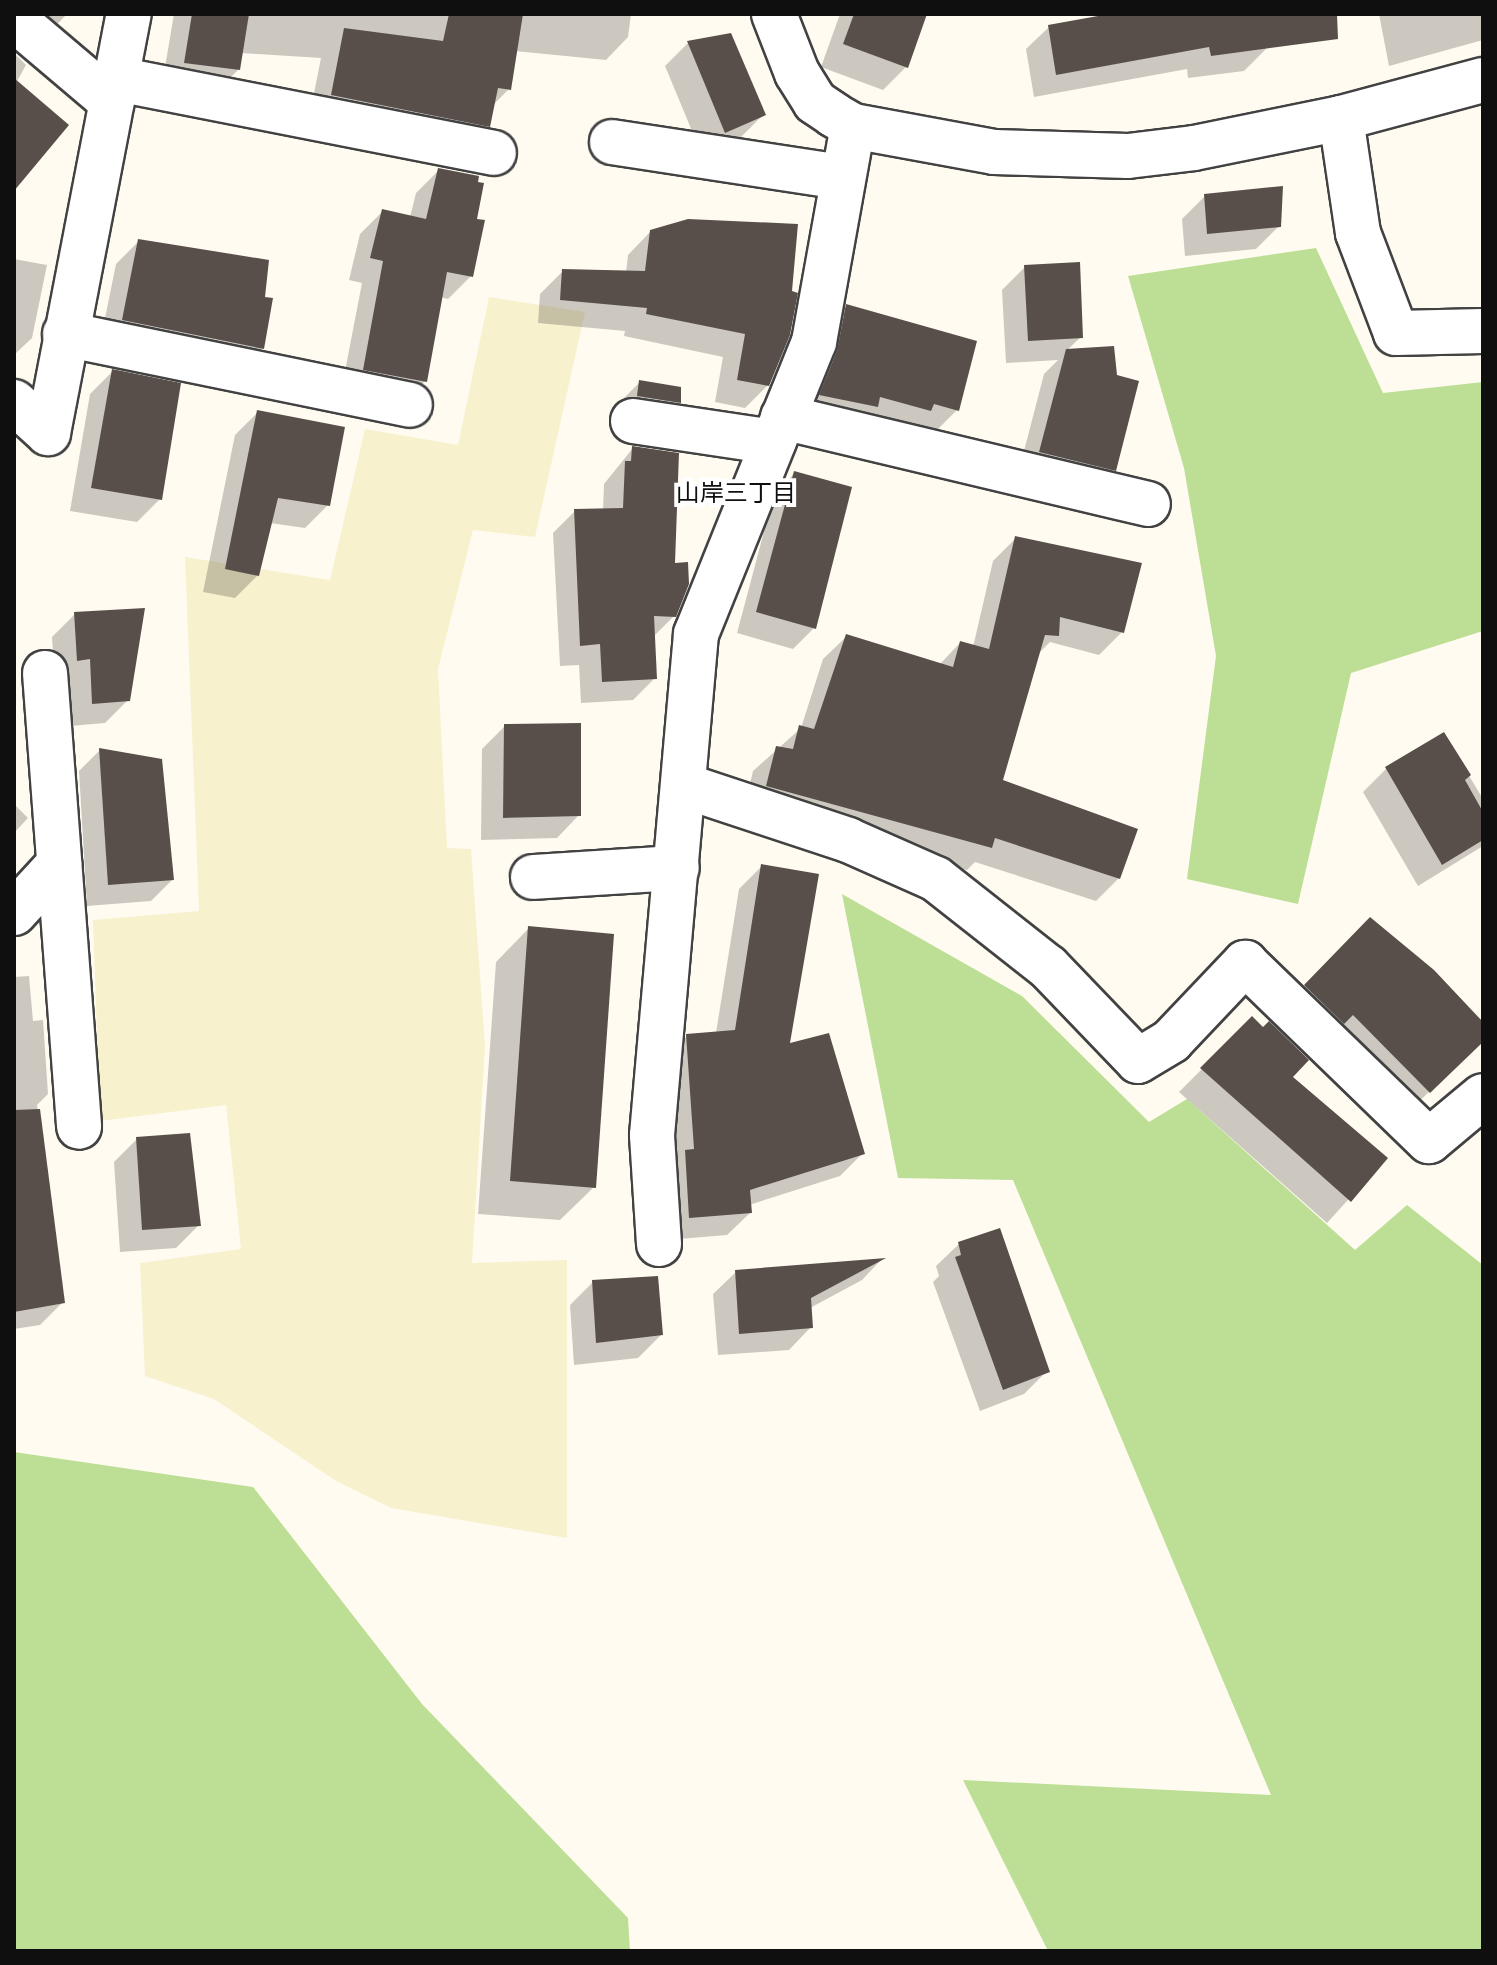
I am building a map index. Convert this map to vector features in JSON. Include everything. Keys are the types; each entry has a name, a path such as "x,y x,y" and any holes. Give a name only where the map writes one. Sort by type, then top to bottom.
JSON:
{"street":[{"path":"14,402 48,433 129,14"},
{"path":"774,14 797,73 815,102 853,126 994,152 1128,156 1341,118 1483,80"},
{"path":"14,19 114,90 494,153"},
{"path":"1341,118 1358,233 1396,333 1483,331"},
{"path":"659,1244 652,1135 661,990 677,868 696,634 814,342 853,126"},
{"path":"612,142 842,177"},
{"path":"65,334 410,405"},
{"path":"633,421 778,430 1148,504"},
{"path":"45,673 79,1127"},
{"path":"685,786 848,840 936,879 1048,967 1138,1061 1171,1041 1245,963 1429,1141 1483,1096"},
{"path":"14,913 59,864"},
{"path":"533,877 677,868"}],"shaded area":[{"path":"489,297 585,312 535,537 473,530 438,669 447,848 471,849 485,1046 472,1263 567,1260 567,1538 391,1508 336,1481 214,1399 145,1376 140,1263 241,1249 226,1105 100,1121 93,920 199,911 185,557 330,580 365,429 458,445"}],"green space":[{"path":"1316,248 1383,393 1483,382 1483,631 1351,673 1298,904 1187,879 1216,656 1184,468 1128,276"},
{"path":"842,894 1022,996 1149,1122 1187,1099 1355,1250 1407,1205 1483,1265 1483,1951 1048,1951 963,1780 1271,1795 1013,1180 898,1178"},
{"path":"14,1452 253,1487 422,1704 628,1918 630,1951 14,1951"}],"building":[{"path":"192,14 249,14 240,70 184,63"},
{"path":"449,14 523,14 511,90 498,88 490,127 331,95 344,28 443,41"},
{"path":"854,14 927,14 908,68 843,44"},
{"path":"1109,14 1337,14 1338,39 1211,56 1209,47 1056,75 1048,25"},
{"path":"731,33 766,115 725,133 687,41"},
{"path":"14,78 69,125 14,191"},
{"path":"438,168 479,176 478,182 484,183 477,219 485,220 473,277 447,272 427,382 363,370 383,261 370,258 382,209 426,219"},
{"path":"1283,186 1281,227 1207,234 1204,194"},
{"path":"688,219 798,224 792,291 798,293 790,335 769,386 737,380 745,334 646,314 647,308 560,300 562,269 645,271 650,230"},
{"path":"138,239 269,260 265,297 273,298 264,349 122,320"},
{"path":"1080,262 1083,338 1028,341 1024,265"},
{"path":"846,304 977,341 959,411 934,404 931,411 880,397 878,407 819,395 837,351"},
{"path":"1114,346 1117,375 1139,381 1116,471 1039,452 1066,349"},
{"path":"112,369 181,383 162,500 91,488"},
{"path":"639,380 681,387 681,403 637,396"},
{"path":"257,410 345,427 330,506 278,498 259,576 225,569"},
{"path":"632,446 679,453 675,563 688,562 689,584 676,617 654,616 657,679 602,682 600,644 580,646 574,509 623,508 625,461 631,461"},
{"path":"794,471 852,487 816,629 756,612"},
{"path":"1015,536 1142,563 1124,633 1060,617 1059,636 1045,635 1003,780 1138,829 1120,879 995,838 992,848 766,786 776,746 793,749 799,725 814,729 846,634 953,667 960,641 989,649"},
{"path":"145,608 130,701 92,704 90,659 77,661 74,612"},
{"path":"581,723 581,816 503,818 504,724"},
{"path":"1444,732 1471,775 1465,780 1483,812 1483,840 1442,865 1385,767"},
{"path":"99,748 162,759 174,880 108,885"},
{"path":"761,864 819,874 790,1043 829,1033 865,1154 750,1190 752,1213 689,1218 685,1150 694,1149 686,1034 735,1030"},
{"path":"1370,917 1434,970 1483,1022 1483,1042 1430,1093 1353,1015 1344,1024 1304,985"},
{"path":"528,926 614,934 596,1188 510,1181"},
{"path":"1252,1016 1263,1027 1269,1021 1309,1060 1293,1077 1388,1158 1351,1202 1200,1068"},
{"path":"40,1109 65,1303 14,1312 14,1110"},
{"path":"190,1133 201,1226 142,1230 136,1137"},
{"path":"1000,1228 1050,1372 1003,1390 955,1257 961,1255 958,1242"},
{"path":"886,1258 811,1298 813,1328 739,1334 735,1270"},
{"path":"658,1276 663,1335 596,1343 592,1280"}],"district":[{"name":"山岸三丁目","path":"736,493"}]}
